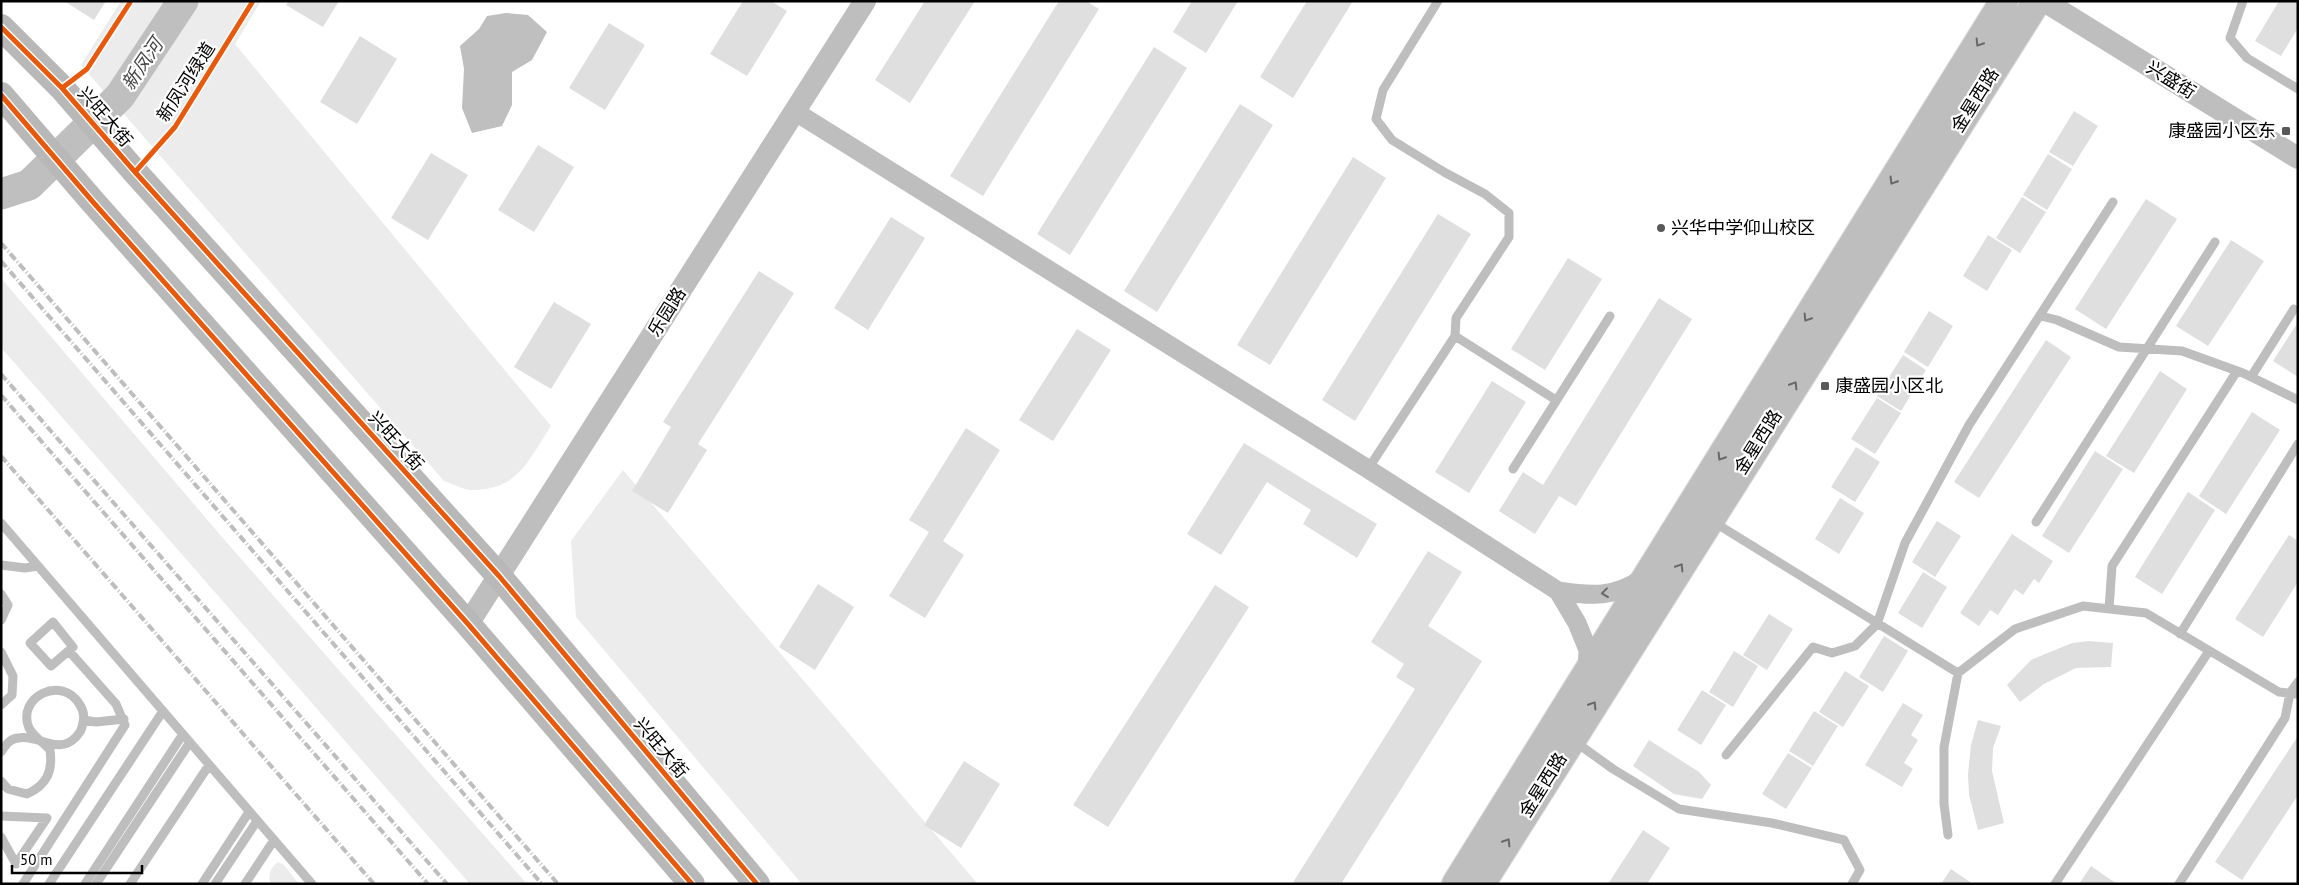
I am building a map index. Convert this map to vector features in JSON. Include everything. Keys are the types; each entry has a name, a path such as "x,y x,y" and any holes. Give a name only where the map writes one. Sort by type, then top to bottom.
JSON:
{"main road":[{"name":"金星西路","path":"1456,884 2004,1"},
{"name":"金星西路","path":"1481,884 2037,1"},
{"name":"兴旺大街","path":"10,36 65,91 131,168 499,576 757,884"},
{"path":"1,95 93,202 468,624 692,884"}],"street":[{"name":"乐园路","path":"468,624 865,1"},
{"name":"兴盛街","path":"2044,1 2298,158"},
{"path":"1,16 10,36"},
{"path":"794,112 1368,468 1558,591 1607,594 1630,588 1648,575"},
{"path":"1558,591 1577,623 1588,650 1586,676"}],"lane":[{"path":"1368,468 1455,336 1456,318 1509,237 1509,214 1485,194 1444,172 1392,140 1376,119 1382,90 1438,1"},
{"path":"2242,1 2230,38 2247,58 2298,89"},
{"path":"1726,756 1813,647 1832,652 1855,646 1877,624 1905,543 1969,425 2113,202"},
{"path":"2036,522 2215,242"},
{"path":"2251,377 2294,309"},
{"path":"1512,469 1610,316"},
{"path":"2041,316 2057,320 2119,347 2182,351 2237,371 2298,400"},
{"path":"1455,336 1556,400"},
{"path":"2109,609 2112,566 2237,371"},
{"path":"2180,634 2298,444"},
{"path":"1710,519 1958,673"},
{"path":"1,523 312,884"},
{"path":"1,565 25,568 38,566"},
{"path":"1,594 8,605 1,620"},
{"path":"1948,835 1944,804 1944,747 1958,673 2015,629 2083,606 2146,613 2279,692 2294,694"},
{"path":"53,622 73,647 69,651 51,666 30,643 53,622"},
{"path":"22,884 122,730 124,720 116,704 69,651"},
{"path":"2055,884 2209,651"},
{"path":"1,652 13,676 12,695 1,705"},
{"path":"2179,884 2285,718 2298,682"},
{"path":"1,752 9,741 17,738 26,737 44,743 54,745 72,741 81,731 84,720 80,704 73,696 65,692 46,691 31,703 28,719 32,733 44,743 50,750 51,770 45,782 38,789 27,794 8,789 1,781"},
{"path":"48,884 163,711"},
{"path":"84,720 96,722 124,720"},
{"path":"85,884 183,734"},
{"path":"1571,740 1613,769 1679,809 1772,823 1844,840 1860,870 1852,884"},
{"path":"96,884 190,742"},
{"path":"130,884 209,765"},
{"path":"202,884 249,812"},
{"path":"1,816 47,818 16,864 1,837"},
{"path":"215,884 257,820"},
{"path":"245,884 274,840"}],"path":[{"path":"65,91 87,69 131,1"}],"shaded area":[{"path":"121,1 261,1 235,44 551,426 529,460 512,478 502,484 474,490 444,481 81,65"},
{"path":"506,13 528,15 547,32 532,60 512,72 512,105 502,126 472,133 462,108 464,69 460,46 479,29 487,16"},
{"path":"1,278 222,537 527,884 470,884 1,348"},
{"path":"623,470 978,884 802,884 576,617 571,541"},
{"path":"278,862 284,865 299,884 271,884 270,872"}],"building":[{"path":"64,1 106,1 94,20"},
{"path":"289,1 339,1 323,27 286,5"},
{"path":"743,1 771,1 787,11 747,76 710,54"},
{"path":"925,1 975,1 910,103 875,80"},
{"path":"1059,1 1086,1 1099,9 983,196 950,176"},
{"path":"1192,1 1238,1 1206,53 1173,32"},
{"path":"1307,1 1353,1 1293,98 1260,77"},
{"path":"2279,1 2298,1 2298,28 2281,56 2255,41"},
{"path":"609,23 645,45 605,110 569,88"},
{"path":"360,36 397,59 357,124 320,102"},
{"path":"1154,47 1187,68 1070,255 1037,234"},
{"path":"1240,104 1273,125 1157,312 1124,291"},
{"path":"2074,111 2098,126 2073,166 2049,152"},
{"path":"538,145 574,167 534,232 498,210"},
{"path":"431,153 468,175 428,240 391,218"},
{"path":"2048,154 2072,169 2047,210 2023,195"},
{"path":"1353,157 1386,178 1270,365 1237,345"},
{"path":"2022,197 2046,212 2020,253 1996,238"},
{"path":"2146,199 2177,219 2106,329 2075,309"},
{"path":"1438,214 1471,234 1355,421 1322,400"},
{"path":"891,217 925,238 868,330 834,308"},
{"path":"1988,235 2012,250 1987,291 1963,276"},
{"path":"2231,240 2264,261 2208,346 2176,326"},
{"path":"1568,258 1602,279 1545,370 1511,349"},
{"path":"759,271 794,293 698,444 707,450 668,513 632,491 671,427 663,422"},
{"path":"1659,298 1692,319 1576,506 1559,496 1535,534 1499,511 1523,472 1543,485"},
{"path":"554,302 591,324 551,389 514,367"},
{"path":"1929,311 1953,326 1928,367 1904,352"},
{"path":"2298,322 2298,377 2273,361"},
{"path":"1077,329 1111,350 1053,441 1019,420"},
{"path":"2046,340 2071,357 1979,498 1954,482"},
{"path":"1903,355 1926,370 1901,411 1877,396"},
{"path":"2160,371 2187,389 2134,473 2106,456"},
{"path":"1492,381 1526,402 1469,493 1435,472"},
{"path":"1877,398 1901,413 1875,454 1851,439"},
{"path":"2252,412 2280,430 2226,514 2199,496"},
{"path":"966,428 1000,450 943,541 964,555 925,618 889,596 929,532 909,520"},
{"path":"1244,443 1377,524 1357,558 1303,524 1311,510 1267,482 1221,555 1187,534"},
{"path":"1856,447 1880,462 1855,502 1831,487"},
{"path":"2095,451 2123,469 2069,553 2042,536"},
{"path":"2188,492 2215,510 2162,594 2135,577"},
{"path":"1840,498 1864,513 1839,554 1815,539"},
{"path":"1937,521 1961,536 1935,577 1912,562"},
{"path":"2012,534 2053,561 2039,583 2034,579 2023,595 2015,589 1998,615 1990,610 1979,626 1960,613"},
{"path":"2289,535 2298,541 2298,582 2263,637 2235,619"},
{"path":"1428,551 1462,572 1428,626 1482,661 1341,884 1292,884 1415,689 1396,677 1404,664 1371,642"},
{"path":"1923,572 1947,587 1922,628 1898,613"},
{"path":"818,584 854,607 815,670 779,647"},
{"path":"1215,585 1249,607 1108,827 1073,805"},
{"path":"1769,614 1793,629 1767,670 1743,655"},
{"path":"1884,636 1908,651 1883,692 1859,677"},
{"path":"2089,641 2113,643 2111,667 2076,668 2044,684 2020,702 2007,685 2031,660 2072,643"},
{"path":"1734,651 1758,666 1733,707 1709,692"},
{"path":"1845,671 1869,686 1843,727 1819,712"},
{"path":"1702,690 1726,705 1701,745 1677,730"},
{"path":"1903,703 1923,715 1911,735 1918,740 1904,763 1913,769 1902,787 1865,765"},
{"path":"1814,711 1838,726 1813,766 1789,751"},
{"path":"1978,720 2001,726 1993,748 1992,771 2004,823 1978,830 1969,795 1968,774 1971,745"},
{"path":"2298,736 2298,795 2242,880 2215,862"},
{"path":"1649,740 1699,772 1711,785 1702,799 1674,794 1633,766"},
{"path":"1788,753 1812,768 1786,809 1762,794"},
{"path":"964,761 1000,784 961,848 924,825"},
{"path":"1643,830 1670,848 1647,884 1608,884"},
{"path":"2091,866 2117,884 2079,884"},
{"path":"1951,869 1973,884 1941,884"}],"waterway":[{"name":"新凤河","path":"1,194 29,185 120,96 183,1"}],"railway":[{"path":"1,243 558,884"},
{"path":"1,261 542,884"},
{"path":"1,374 447,884"},
{"path":"1,395 428,884"},
{"path":"1,456 374,884"}],"cycle path":[{"path":"62,88 87,69 131,1"},
{"name":"新凤河绿道","path":"135,172 175,127 253,1"},
{"path":"1,27 62,88 135,172 499,576 757,884"},
{"path":"1,95 93,202 468,624 692,884"}],"place":[{"name":"康盛园小区东","path":"2286,131"},
{"name":"兴华中学仰山校区","path":"1661,228"},
{"name":"康盛园小区北","path":"1825,386"}]}
